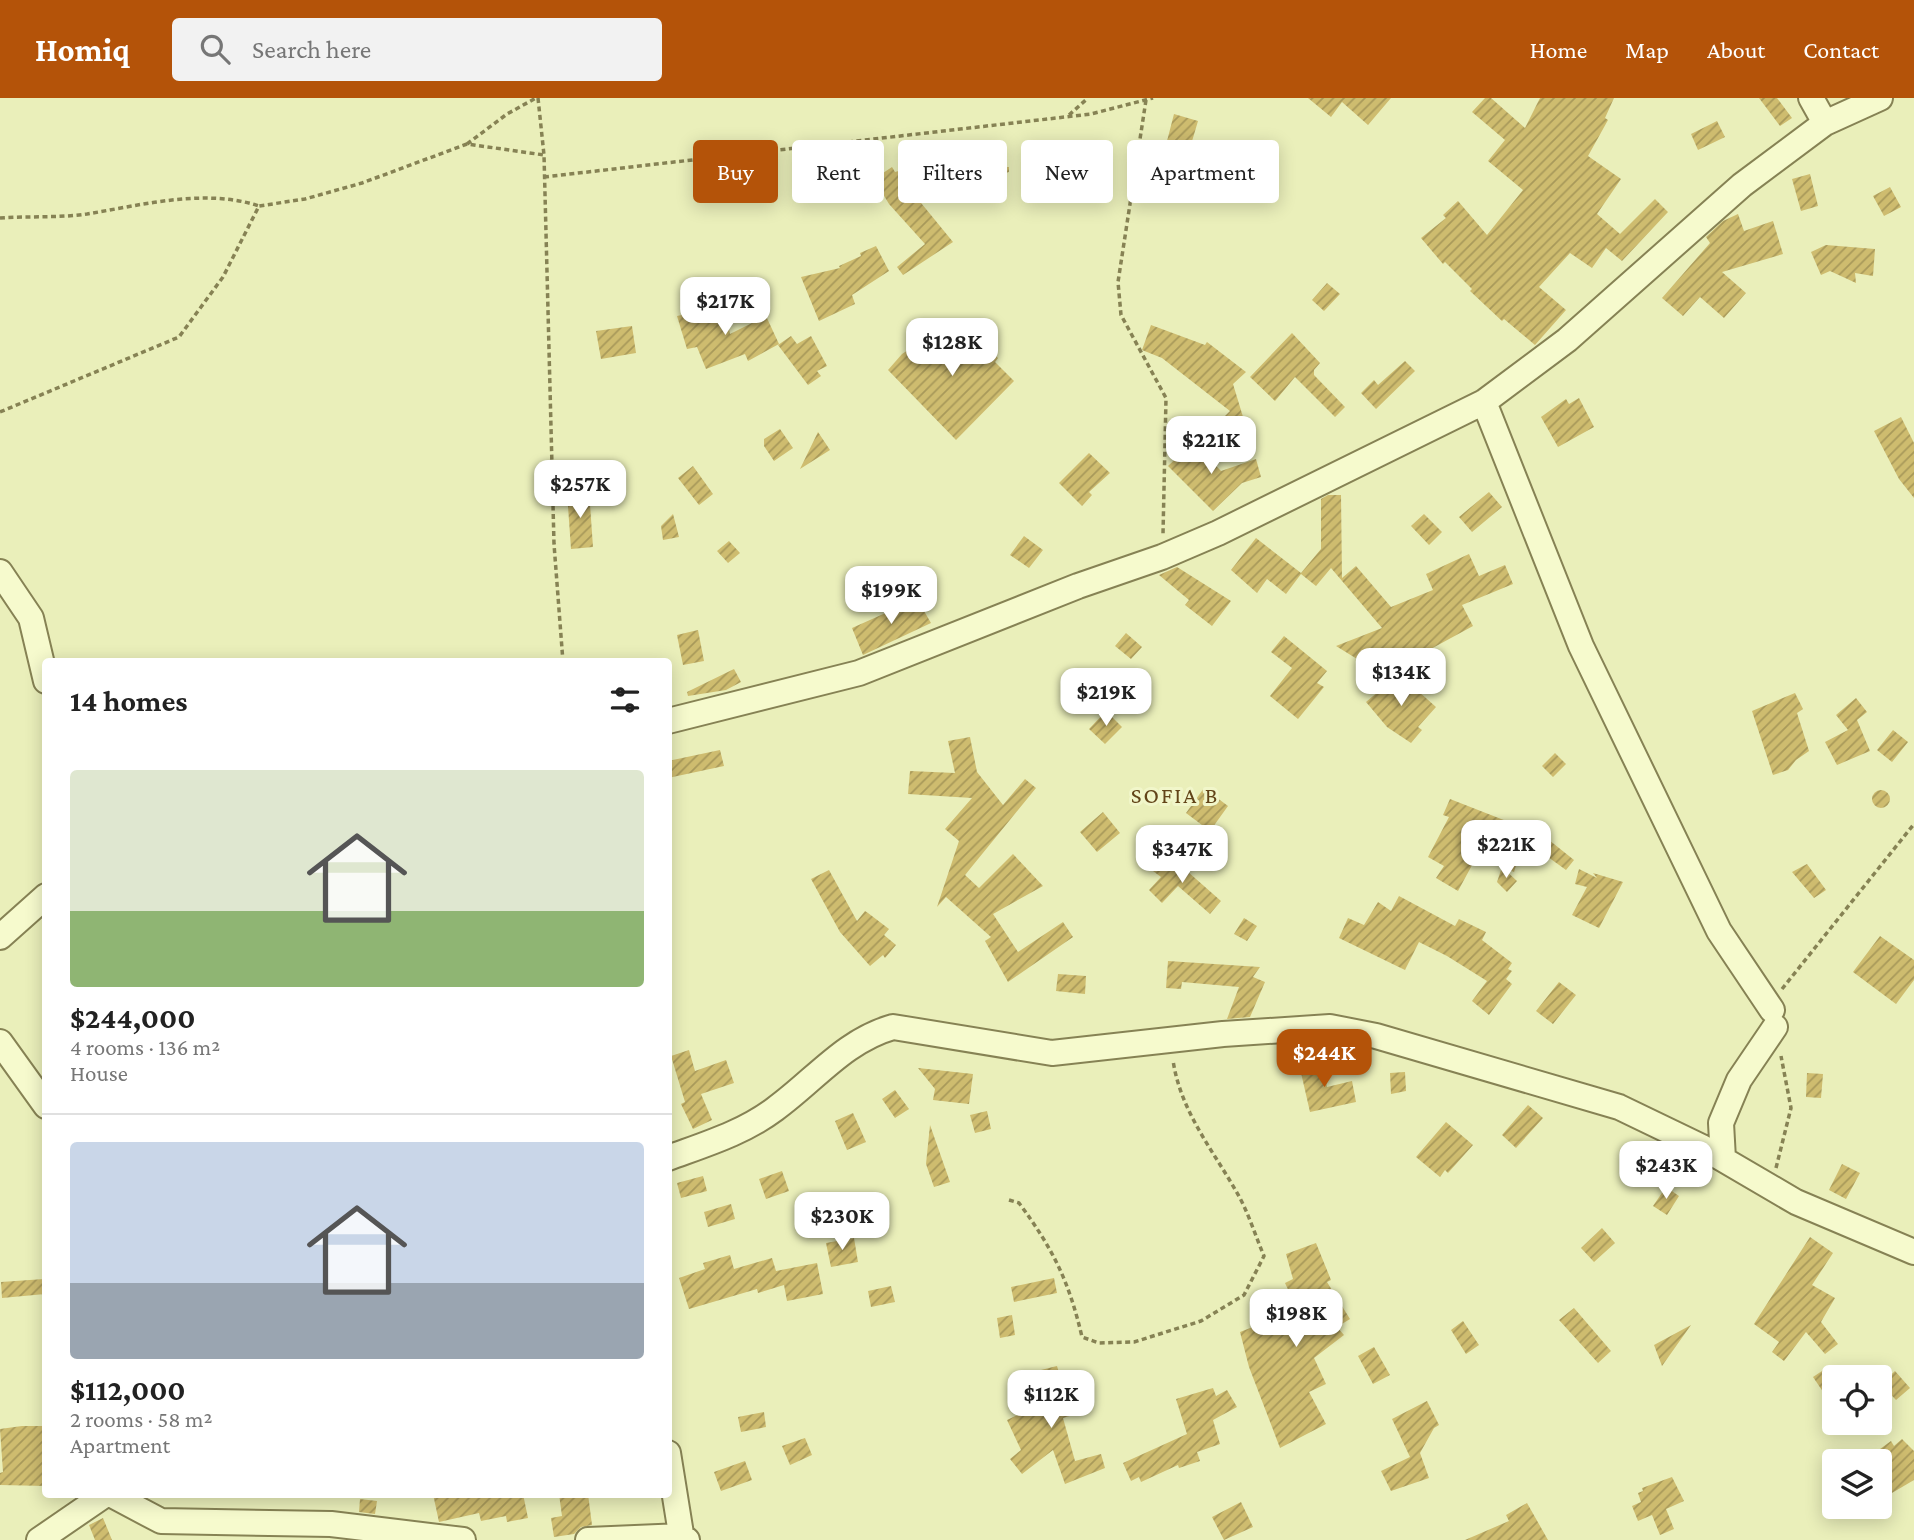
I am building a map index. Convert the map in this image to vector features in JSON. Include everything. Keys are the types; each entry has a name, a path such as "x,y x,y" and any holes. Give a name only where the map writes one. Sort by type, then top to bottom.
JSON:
{"street":[{"path":"1811,98 1825,123"},
{"path":"672,720 859,673 1078,586 1163,557 1218,533 1484,402 1567,340 1742,185 1825,123 1880,98"},
{"path":"1484,402 1581,646 1718,931 1773,1019 1738,1080 1721,1124 1723,1159"},
{"path":"0,572 31,618 42,664"},
{"path":"0,937 42,900"},
{"path":"672,1157 738,1133 776,1108 848,1047 868,1034 893,1027 1052,1053 1330,1027 1376,1036 1619,1107 1685,1138 1796,1202 1914,1252"},
{"path":"0,1042 42,1100"},
{"path":"1685,1138 1721,1124"},
{"path":"588,1540 684,1539 672,1474"},
{"path":"39,1540 102,1498"},
{"path":"116,1498 161,1521 331,1524 463,1540"}],"path":[{"path":"0,218 84,214 146,201 223,198 259,206 305,199 362,183 467,144 507,114 537,98 544,155 554,544 563,658"},
{"path":"1068,117 1088,98"},
{"path":"544,177 1068,117 1153,98"},
{"path":"1146,99 1118,282 1121,315 1166,398 1163,557"},
{"path":"467,144 544,155"},
{"path":"0,412 179,337 223,277 259,206"},
{"path":"1770,1187 1785,1141 1791,1108 1773,1019 1787,980 1914,824"},
{"path":"1009,1200 1019,1203 1050,1246 1073,1297 1083,1337 1099,1343 1134,1342 1202,1321 1244,1295 1264,1256 1238,1194 1198,1132 1175,1076 1170,1041"}],"building":[{"path":"1308,98 1391,98 1368,125 1342,102 1331,117"},
{"path":"1485,98 1491,98 1525,128 1540,98 1614,98 1605,118 1608,120 1588,156 1621,179 1597,214 1620,234 1655,199 1668,212 1622,261 1606,248 1592,268 1570,253 1539,287 1566,310 1535,345 1504,319 1502,321 1470,291 1472,289 1445,262 1443,264 1421,238 1446,218 1443,215 1458,201 1487,235 1523,190 1488,161 1505,140 1472,112"},
{"path":"1759,98 1777,98 1792,118 1780,126"},
{"path":"1174,114 1198,121 1192,140 1167,140"},
{"path":"1717,121 1725,137 1698,150 1691,134"},
{"path":"892,167 895,172 898,171 898,203 921,203 953,242 903,275 897,267 925,244 884,196 884,172"},
{"path":"1810,174 1818,206 1801,211 1792,179"},
{"path":"1890,187 1901,207 1884,216 1873,196"},
{"path":"1738,214 1744,231 1773,221 1783,254 1722,272 1746,293 1724,318 1700,297 1683,316 1662,298 1710,243 1706,237 1723,221"},
{"path":"1826,245 1875,249 1873,276 1855,273 1856,283 1830,271 1821,275 1811,252"},
{"path":"876,246 889,271 852,295 855,304 819,321 801,277 840,268 839,266 861,256 860,253"},
{"path":"1327,283 1340,294 1324,311 1312,300"},
{"path":"725,306 730,334 766,316 779,344 748,361 745,354 706,369 697,347 687,349 677,316"},
{"path":"954,320 979,348 982,344 998,358 995,362 1014,381 956,440 888,370 902,354"},
{"path":"1151,325 1205,345 1207,342 1246,372 1233,384 1254,453 1222,419 1230,411 1162,358 1142,350"},
{"path":"632,326 636,353 601,359 596,331"},
{"path":"1292,333 1320,363 1314,370 1314,375 1345,407 1335,417 1295,377 1275,401 1250,377"},
{"path":"791,336 797,344 811,336 827,366 817,371 821,376 808,385 778,345"},
{"path":"1405,361 1415,371 1376,409 1361,393 1374,380 1378,385"},
{"path":"1579,398 1594,427 1558,447 1541,417 1566,399 1569,404"},
{"path":"1901,417 1914,443 1914,498 1899,479 1874,431"},
{"path":"780,429 793,448 774,461 764,446 764,439"},
{"path":"818,432 830,450 800,469"},
{"path":"1193,442 1221,471 1256,459 1261,477 1242,483 1213,511 1168,466"},
{"path":"1089,453 1110,473 1089,492 1092,495 1082,506 1059,483"},
{"path":"693,466 713,494 699,505 678,478"},
{"path":"589,490 593,547 571,549 567,492"},
{"path":"1489,492 1502,507 1472,532 1459,517"},
{"path":"1328,495 1341,495 1342,578 1356,566 1391,607 1433,590 1426,574 1469,554 1479,576 1505,565 1513,584 1462,605 1473,626 1383,675 1336,646 1382,628 1331,568 1316,586 1301,574 1286,594 1267,579 1257,593 1231,570 1256,538 1301,573 1321,549 1321,499"},
{"path":"673,514 679,537 663,540 661,526"},
{"path":"1424,514 1442,532 1429,545 1411,526"},
{"path":"1024,536 1043,550 1029,568 1010,555"},
{"path":"729,541 740,553 728,563 717,551"},
{"path":"1177,567 1231,601 1212,626 1185,605 1189,600 1159,575"},
{"path":"917,599 931,623 863,655 852,628"},
{"path":"698,630 704,661 683,665 677,635"},
{"path":"1126,633 1142,647 1131,659 1115,646"},
{"path":"1284,636 1327,671 1317,683 1324,687 1298,719 1270,696 1292,668 1271,652"},
{"path":"734,669 741,682 726,690 688,696 687,692"},
{"path":"1399,674 1436,707 1418,727 1422,730 1411,743 1387,727 1366,702"},
{"path":"1795,693 1803,709 1797,713 1809,751 1788,770 1773,775 1752,711"},
{"path":"1856,698 1867,712 1857,720 1870,751 1837,765 1825,742 1848,730 1836,715"},
{"path":"1106,711 1122,727 1105,744 1089,729"},
{"path":"1893,730 1908,742 1892,762 1877,750"},
{"path":"970,737 977,772 1003,805 1025,779 1036,788 965,875 979,888 1013,854 1043,886 993,914 1018,952 1063,922 1073,937 1008,982 985,941 991,937 946,897 937,907 959,841 945,829 972,798 908,794 910,771 955,773 948,741"},
{"path":"720,750 724,766 672,777 672,760"},
{"path":"1555,753 1566,764 1553,777 1542,766"},
{"path":"1204,788 1228,806 1210,831 1186,813"},
{"path":"1881,790 1887,793 1890,799 1887,805 1881,808 1875,805 1872,799 1875,793"},
{"path":"1450,799 1519,826 1524,820 1574,860 1566,870 1530,844 1519,856 1514,872 1477,856 1458,891 1436,878 1444,866 1428,857 1449,817 1443,815"},
{"path":"1103,812 1120,833 1097,852 1080,832"},
{"path":"1164,856 1179,864 1221,901 1210,914 1178,886 1162,903 1149,890 1161,877 1153,871"},
{"path":"1807,864 1826,890 1814,898 1792,872"},
{"path":"1502,867 1517,881 1507,892 1497,882"},
{"path":"1579,869 1597,878 1593,873 1623,882 1599,928 1572,915 1587,887 1575,884"},
{"path":"829,870 857,921 865,911 889,929 884,935 896,945 885,958 883,955 870,966 840,932 811,879"},
{"path":"1399,896 1455,926 1459,919 1486,932 1482,940 1512,963 1508,969 1512,971 1506,979 1512,984 1489,1015 1472,1001 1487,981 1447,956 1419,942 1405,970 1339,938 1348,918 1364,925 1378,902 1391,911"},
{"path":"1244,918 1257,926 1247,941 1234,934"},
{"path":"1880,936 1914,960 1914,980 1896,1004 1853,972"},
{"path":"1168,961 1260,967 1253,977 1265,982 1250,1017 1227,1019 1239,987 1182,982 1181,989 1166,988"},
{"path":"1058,974 1086,976 1085,994 1056,991"},
{"path":"1559,982 1576,995 1553,1024 1536,1011"},
{"path":"689,1050 695,1071 726,1060 734,1083 701,1094 712,1120 693,1129 681,1104 685,1102 672,1056"},
{"path":"1316,1060 1317,1067 1323,1066 1327,1087 1352,1081 1356,1102 1310,1112 1299,1064"},
{"path":"918,1068 973,1074 969,1104 933,1100 935,1089"},
{"path":"1405,1072 1406,1091 1391,1094 1390,1073"},
{"path":"1807,1073 1823,1074 1821,1098 1806,1097"},
{"path":"895,1090 909,1109 895,1118 882,1099"},
{"path":"1528,1105 1543,1118 1516,1148 1502,1135"},
{"path":"987,1111 991,1129 975,1133 970,1115"},
{"path":"853,1113 866,1142 847,1150 835,1121"},
{"path":"1446,1122 1473,1145 1448,1173 1445,1170 1440,1177 1416,1157"},
{"path":"930,1125 950,1182 934,1187 926,1164"},
{"path":"1842,1164 1860,1173 1846,1199 1829,1190"},
{"path":"782,1171 789,1191 766,1199 759,1179"},
{"path":"703,1176 707,1191 681,1198 677,1183"},
{"path":"1666,1187 1679,1196 1667,1215 1653,1206"},
{"path":"731,1204 735,1219 708,1227 704,1212"},
{"path":"1602,1228 1615,1243 1594,1262 1581,1248"},
{"path":"1810,1237 1833,1253 1812,1285 1835,1298 1821,1322 1838,1344 1825,1354 1806,1332 1784,1361 1772,1352 1779,1342 1754,1324"},
{"path":"854,1238 858,1262 831,1267 826,1243"},
{"path":"1316,1243 1331,1280 1327,1282 1350,1319 1337,1327 1344,1335 1314,1358 1326,1384 1309,1392 1326,1424 1280,1448 1249,1367 1240,1332 1263,1323 1267,1335 1303,1322 1285,1283 1293,1279 1286,1254"},
{"path":"730,1255 734,1269 772,1258 776,1271 817,1263 823,1294 787,1301 784,1285 758,1293 757,1289 689,1309 679,1278 705,1269 703,1263"},
{"path":"1054,1278 1057,1293 1014,1302 1011,1287"},
{"path":"42,1279 42,1294 2,1298 1,1282"},
{"path":"891,1286 895,1302 871,1307 868,1291"},
{"path":"1574,1308 1611,1351 1598,1363 1559,1320"},
{"path":"1012,1315 1015,1335 1000,1338 997,1318"},
{"path":"1463,1321 1479,1345 1466,1354 1451,1330"},
{"path":"1691,1325 1662,1366 1654,1345"},
{"path":"1374,1347 1390,1375 1373,1384 1358,1356"},
{"path":"1057,1366 1065,1394 1075,1391 1083,1412 1063,1418 1075,1461 1101,1454 1105,1468 1065,1484 1053,1450 1022,1474 1010,1459 1021,1450 1007,1420 1040,1404 1035,1387 1041,1385 1037,1371"},
{"path":"1822,1371 1822,1390 1813,1377"},
{"path":"1895,1371 1910,1388 1896,1400 1892,1396 1892,1374"},
{"path":"1213,1388 1216,1396 1227,1390 1237,1407 1213,1420 1220,1444 1197,1452 1200,1461 1179,1468 1178,1465 1141,1482 1139,1477 1131,1481 1123,1463 1187,1434 1176,1399"},
{"path":"1427,1401 1439,1425 1434,1428 1420,1453 1429,1478 1391,1491 1381,1471 1410,1457 1392,1419"},
{"path":"764,1412 766,1427 741,1432 738,1417"},
{"path":"42,1426 42,1486 0,1485 0,1473 3,1472 0,1429"},
{"path":"805,1438 812,1455 790,1465 782,1446"},
{"path":"1902,1439 1914,1451 1914,1480 1892,1493 1892,1449 1880,1449 1891,1441 1894,1446"},
{"path":"745,1461 752,1480 721,1491 714,1472"},
{"path":"1672,1477 1684,1501 1666,1509 1674,1529 1660,1535 1652,1515 1638,1521 1632,1506 1641,1502 1638,1493 1643,1491 1642,1488"},
{"path":"434,1498 524,1498 528,1518 507,1522 506,1516 481,1521 479,1513 439,1522"},
{"path":"560,1498 589,1498 592,1525 581,1527 574,1534 554,1537 551,1518 562,1516"},
{"path":"360,1499 377,1501 375,1514 359,1512"},
{"path":"1241,1502 1253,1527 1224,1540 1212,1517"},
{"path":"1527,1503 1548,1540 1465,1540 1509,1521 1506,1515"},
{"path":"103,1518 112,1540 95,1540 89,1525"}],"district":[{"name":"SOFIA B","path":"1175,795"}]}
